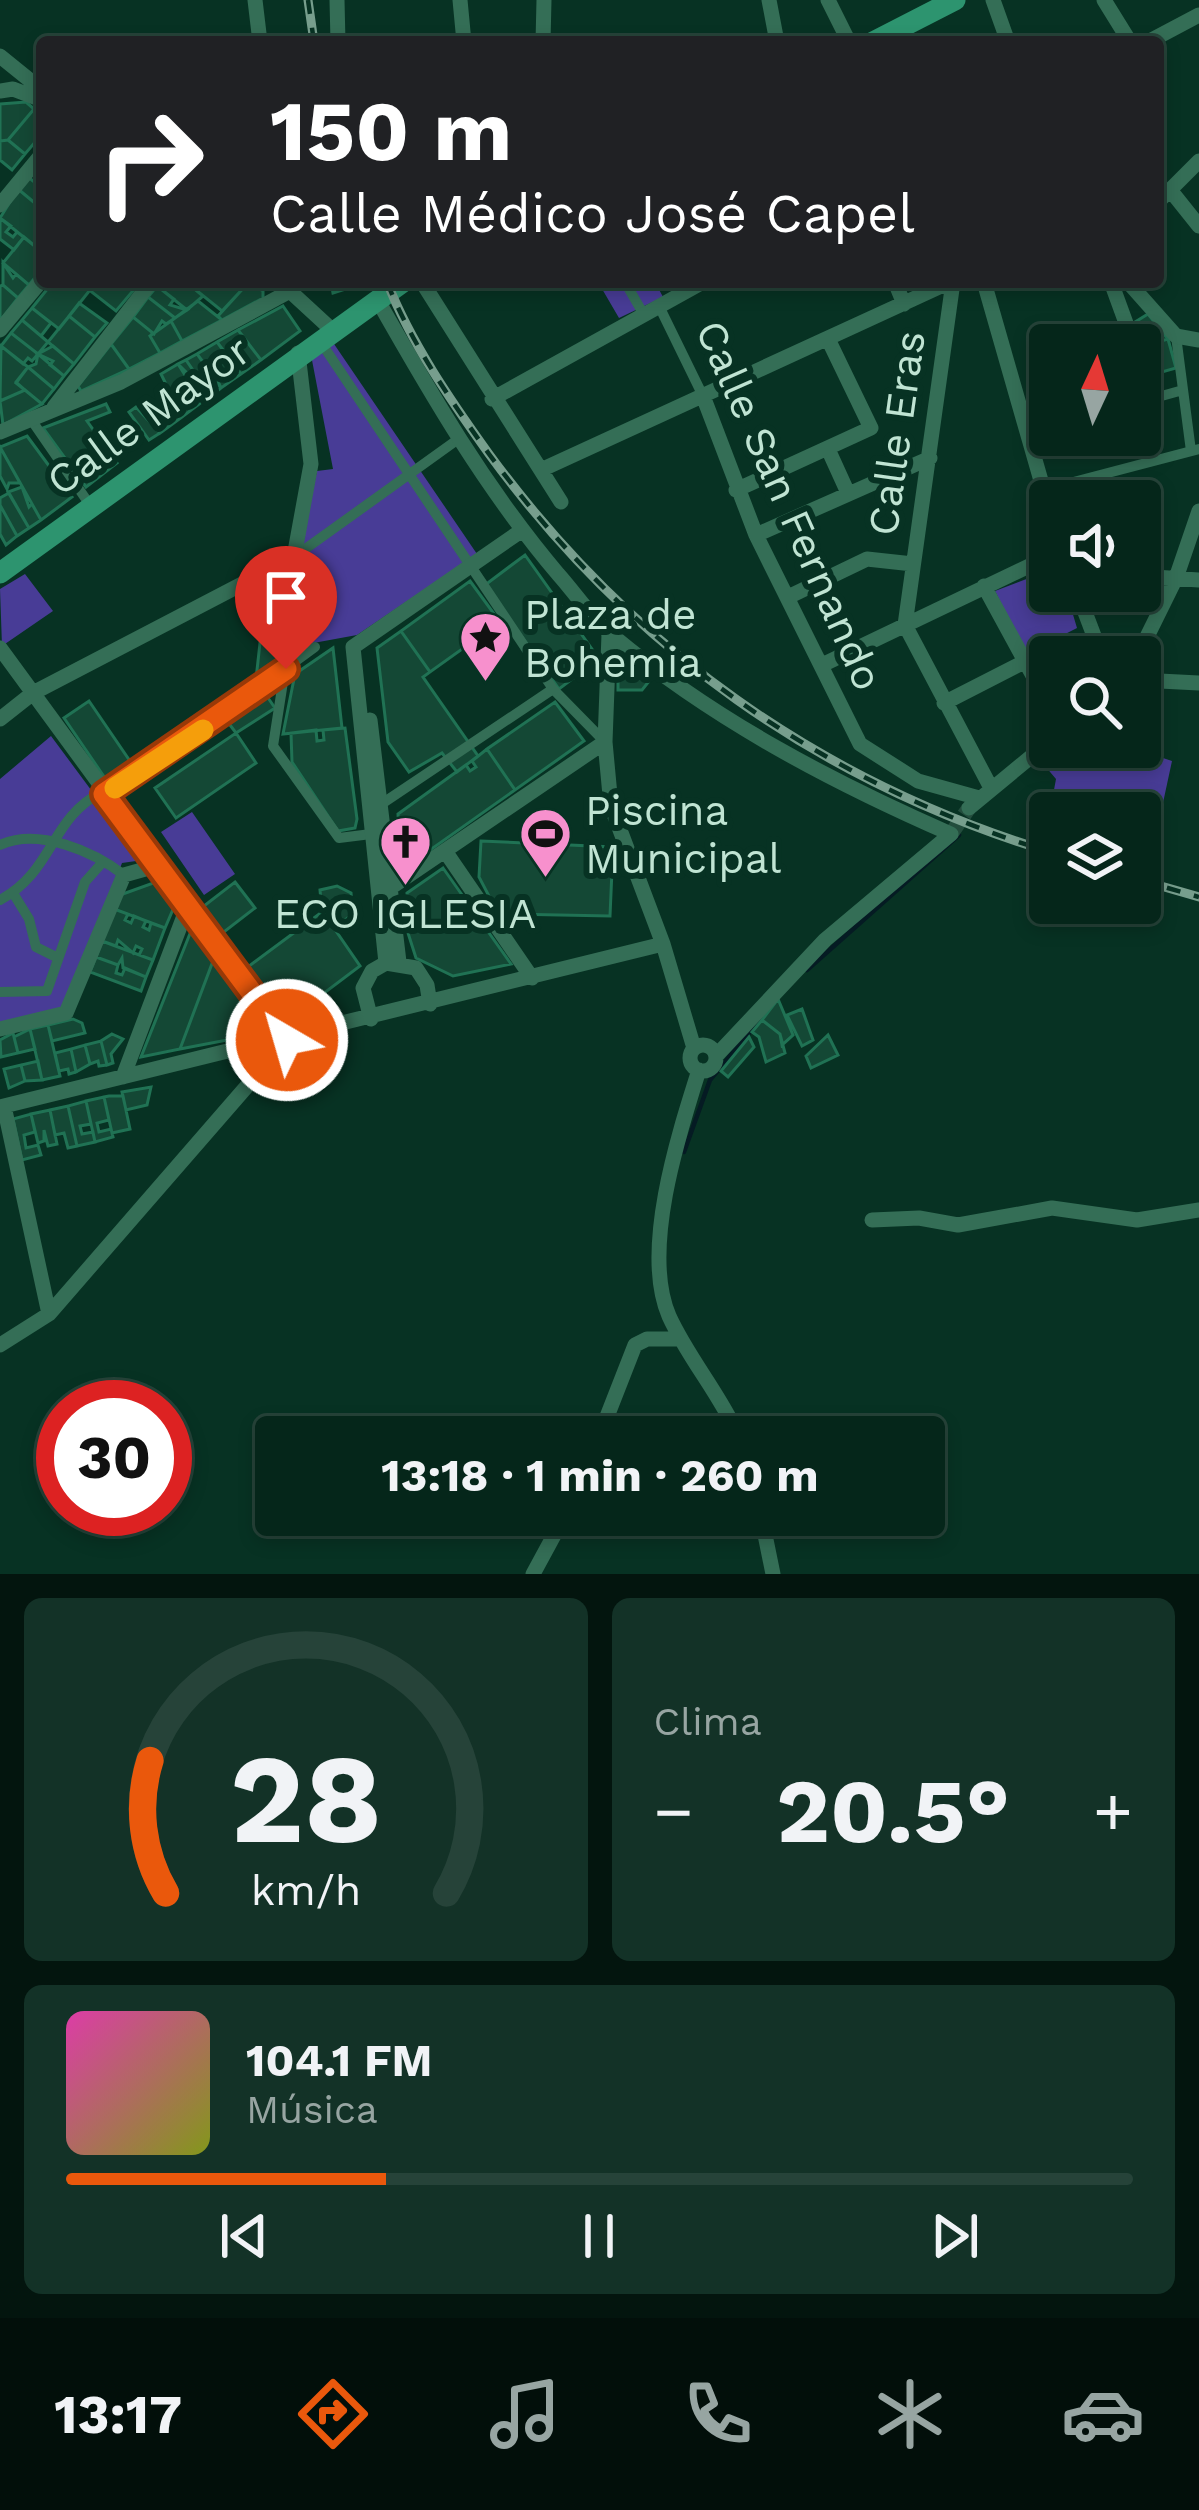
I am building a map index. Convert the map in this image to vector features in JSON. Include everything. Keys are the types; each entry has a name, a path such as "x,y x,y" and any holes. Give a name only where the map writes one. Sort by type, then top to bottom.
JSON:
{"main road":[{"path":"885,36 955,0"},
{"name":"Calle Mayor","path":"0,573 324,334 394,288"}],"street":[{"path":"255,0 259,36"},
{"path":"337,0 338,36"},
{"path":"460,0 463,36"},
{"path":"543,36 544,0"},
{"path":"769,0 776,36"},
{"path":"828,0 846,36"},
{"path":"993,0 1006,36"},
{"path":"1104,0 1126,36"},
{"path":"1159,36 1199,15"},
{"path":"0,56 36,85"},
{"path":"0,91 36,99"},
{"path":"0,205 36,161"},
{"path":"1199,161 1165,197 1199,226"},
{"path":"0,330 36,287"},
{"path":"52,409 146,288"},
{"path":"0,432 121,382 283,288"},
{"path":"290,288 324,334 468,566 553,688 605,742"},
{"path":"426,288 561,502"},
{"path":"628,288 644,315"},
{"path":"492,398 692,288"},
{"path":"897,288 904,304"},
{"path":"543,469 939,288"},
{"name":"Calle Eras","path":"905,626 951,288"},
{"path":"986,288 1029,429"},
{"path":"1113,288 1126,324"},
{"path":"1081,480 1195,450 1176,335 1133,288"},
{"path":"377,299 457,440 521,531 609,634 722,714 847,789 951,835 825,940 709,1069 699,1070"},
{"name":"Calle San Fernando","path":"659,306 703,396 736,490 860,744 918,781 980,798"},
{"path":"1176,335 1199,340"},
{"path":"736,490 871,428 828,339"},
{"path":"294,556 310,464 306,384 298,353"},
{"path":"1161,396 1184,390"},
{"path":"30,418 90,505"},
{"path":"0,719 33,693 294,556 457,440"},
{"path":"828,448 848,494"},
{"path":"757,535 930,458"},
{"path":"1147,636 1199,511"},
{"path":"357,645 521,531"},
{"path":"788,597 867,559 913,564"},
{"path":"822,665 1029,566"},
{"path":"1161,577 1199,580"},
{"path":"984,586 1029,671"},
{"path":"905,626 944,704 980,798 1029,758"},
{"path":"609,634 605,742 611,806 664,944 694,1048 690,1060 699,1070"},
{"path":"357,645 390,888 393,962"},
{"path":"357,645 371,835 393,962"},
{"path":"0,900 25,886 76,804 103,793 315,647"},
{"path":"0,648 287,1040"},
{"path":"944,704 1024,662"},
{"path":"286,669 272,746 339,838 371,835"},
{"path":"1161,681 1199,683"},
{"path":"380,806 553,688"},
{"path":"390,888 605,742"},
{"path":"0,845 22,841 80,845 101,864 124,875 156,866"},
{"path":"445,851 532,978"},
{"path":"47,991 54,982 56,957 78,915 85,882 101,864"},
{"path":"67,1013 124,875"},
{"path":"13,893 29,920 36,947 56,957"},
{"path":"123,1077 187,908"},
{"path":"49,1314 2,1106 287,1040 664,944"},
{"path":"371,1019 363,988 372,971 393,962 416,968 427,985 430,1004"},
{"path":"0,992 47,991 67,1013"},
{"path":"0,1029 67,1013"},
{"path":"0,1345 49,1314 287,1040"},
{"path":"694,1048 707,1046 716,1056"},
{"path":"699,1070 657,1257 662,1297 680,1339 730,1416"},
{"path":"872,1220 920,1218 958,1225 1052,1208 1137,1220 1199,1210"},
{"path":"607,1416 635,1345 646,1339 680,1339"},
{"path":"533,1574 554,1536"},
{"path":"765,1536 773,1574"}],"shaded area":[{"path":"602,288 658,288 663,297 619,318"},
{"path":"332,341 477,554 357,635 297,646 297,565 317,471 333,469 311,355"},
{"path":"25,574 53,611 2,646 0,589"},
{"path":"1029,578 1029,612 1072,612 1077,628 1061,636 1029,636 1026,654 995,591"},
{"path":"51,736 143,860 122,863 66,1013 0,1028 0,779"},
{"path":"1161,757 1172,761 1161,812 1161,792 1054,792 1056,779 1047,768 1161,768"},
{"path":"192,812 235,874 204,895 161,832"}],"building":[{"path":"26,102 34,109 8,140 0,141 0,104"},
{"path":"36,110 36,141 25,154 8,140"},
{"path":"8,140 25,154 12,170 0,160 0,141"},
{"path":"28,177 36,183 36,204 18,189"},
{"path":"18,189 36,204 36,247 0,218"},
{"path":"0,218 11,226 6,232 24,237 14,250 0,239"},
{"path":"24,237 36,247 36,276 29,285 3,263"},
{"path":"3,263 13,278 16,274 29,285 18,298 3,285"},
{"path":"0,286 18,298 0,321"},
{"path":"48,288 90,290 59,329 32,308"},
{"path":"87,288 135,288 116,311"},
{"path":"160,288 193,288 203,296 187,310"},
{"path":"160,288 174,299 170,305 187,310 175,318 148,297"},
{"path":"193,288 243,288 222,311"},
{"path":"244,288 263,291 263,298 222,320 218,316"},
{"path":"148,297 175,318 166,324 162,321 154,334 133,317"},
{"path":"198,301 222,320 182,341 171,321"},
{"path":"79,303 107,323 95,337 69,316"},
{"path":"283,306 300,331 261,360 238,330"},
{"path":"32,308 51,323 41,336 22,320"},
{"path":"1148,314 1156,324 1132,324"},
{"path":"69,316 95,337 74,364 48,342"},
{"path":"133,317 153,333 150,336 160,353 129,369 111,344"},
{"path":"22,320 48,342 38,354 11,333"},
{"path":"171,321 182,341 160,353 150,336"},
{"path":"238,330 261,360 241,374 217,342"},
{"path":"11,333 38,354 32,361 28,358 23,364 1,346"},
{"path":"1168,339 1176,368 1161,372 1161,341"},
{"path":"217,342 241,374 221,388 210,362 206,366 197,354"},
{"path":"111,344 129,369 81,391 78,386"},
{"path":"1,346 28,367 16,382 25,390 0,401"},
{"path":"53,346 74,364 64,376 50,365 53,361 38,354"},
{"path":"38,354 64,376 54,389 28,367 36,364"},
{"path":"197,354 207,368 205,376 210,373 221,388 211,396 186,360"},
{"path":"186,360 211,396 202,402 192,387 197,383 178,364"},
{"path":"178,364 202,402 182,417 161,374"},
{"path":"28,367 54,389 42,404 16,383"},
{"path":"25,390 42,404 3,425 0,401"},
{"path":"170,392 182,417 171,425 157,401"},
{"path":"157,401 171,425 160,433 150,417"},
{"path":"106,404 110,412 87,421 117,463 86,487 43,428"},
{"path":"136,407 160,433 149,440 129,412"},
{"path":"27,436 72,497 41,520 0,447"},
{"path":"0,447 20,483 9,483 7,489 0,476"},
{"path":"22,487 29,507 32,504 41,520 29,528 8,492"},
{"path":"9,493 29,528 17,536 0,505 0,498"},
{"path":"0,505 17,536 6,545 0,534"},
{"path":"525,555 599,659 559,689 485,585"},
{"path":"287,575 294,579 292,619 261,634 263,587"},
{"path":"470,581 500,622 430,672 401,631"},
{"path":"292,619 287,659 256,679 261,634"},
{"path":"401,631 430,672 423,677 478,756 457,772 442,753 409,772 388,742 377,648"},
{"path":"333,648 342,728 283,734 295,674"},
{"path":"618,674 650,674 650,680 642,690 618,690"},
{"path":"266,695 275,708 236,733 227,721"},
{"path":"89,701 132,764 107,781 64,718"},
{"path":"555,702 584,741 515,790 487,749"},
{"path":"345,728 357,819 355,828 338,831 292,762 291,733 316,730 317,741 324,740 323,730"},
{"path":"236,733 256,763 176,818 155,788"},
{"path":"487,749 515,790 416,860 399,836 398,814 466,765 470,771 476,767 472,761"},
{"name":"Piscina Municipal","path":"481,841 613,847 610,916 506,914 507,901 491,900 479,877"},
{"path":"443,868 511,964 453,976 416,958 408,933 407,893"},
{"path":"156,882 174,907 165,928 114,909 120,895"},
{"path":"235,882 255,908 220,935 200,909"},
{"path":"337,886 351,893 353,914 345,920 350,926 336,931 360,966 283,1024 245,969 322,912 320,890"},
{"path":"114,909 128,914 125,920 131,923 134,916 146,921 143,927 149,930 151,923 165,928 153,960 139,955 142,949 136,946 133,953 118,940 116,946 102,941"},
{"path":"191,931 213,961 180,1049 141,1057"},
{"path":"102,941 153,960 146,977 123,968 122,958 118,965 96,957"},
{"path":"96,957 118,965 116,973 122,975 125,968 146,977 141,991 90,972"},
{"path":"213,961 264,1033 180,1049"},
{"path":"778,999 793,1035 782,1045 780,1034 762,1020"},
{"path":"802,1009 813,1040 802,1046 787,1015"},
{"path":"73,1019 82,1023 85,1033 52,1041 48,1025"},
{"path":"762,1020 780,1034 785,1053 766,1062 759,1037 752,1032"},
{"path":"48,1025 60,1076 42,1080 30,1029"},
{"path":"30,1029 35,1049 18,1053 14,1037"},
{"path":"13,1033 18,1053 1,1057 0,1040"},
{"path":"112,1034 123,1039 111,1054 113,1063 107,1065 101,1041"},
{"path":"828,1035 838,1055 811,1068 806,1056"},
{"path":"749,1037 754,1047 728,1077 721,1071"},
{"path":"101,1041 107,1065 90,1064 85,1045"},
{"path":"85,1045 90,1064 76,1072 71,1049"},
{"path":"71,1049 76,1072 69,1074 68,1069 59,1071 55,1053"},
{"path":"38,1061 42,1080 25,1081 21,1065"},
{"path":"21,1065 25,1081 9,1088 4,1069"},
{"path":"151,1087 147,1105 126,1110 122,1092"},
{"path":"123,1096 130,1129 112,1133 104,1097"},
{"path":"104,1097 109,1120 97,1123 99,1132 111,1129 113,1137 95,1142 86,1101"},
{"path":"86,1101 91,1124 80,1126 82,1134 93,1132 95,1142 77,1146 68,1106"},
{"path":"68,1106 77,1146 68,1148 64,1133 55,1135 50,1110"},
{"path":"50,1110 57,1144 48,1146 44,1130 44,1141 38,1143 31,1114"},
{"path":"31,1114 35,1132 24,1135 26,1148 38,1145 41,1155 22,1160 13,1119"}],"waterway":[{"path":"807,970 959,835"},
{"path":"684,1152 710,1080 758,1022"}],"tunnel":[{"path":"951,834 969,808"}],"railway":[{"path":"308,0 313,36"},
{"path":"390,288 420,349 489,454 544,524 668,647 736,700 885,788 1029,845"},
{"path":"1161,886 1199,897"}],"slow traffic":[{"path":"115,788 203,730"}],"place":[{"name":"Plaza de Bohemia","path":"485,684"},
{"name":"Piscina Municipal","path":"546,880"},
{"name":"ECO IGLESIA","path":"405,887"}],"route":[{"path":"286,669 104,794 287,1040"}]}
